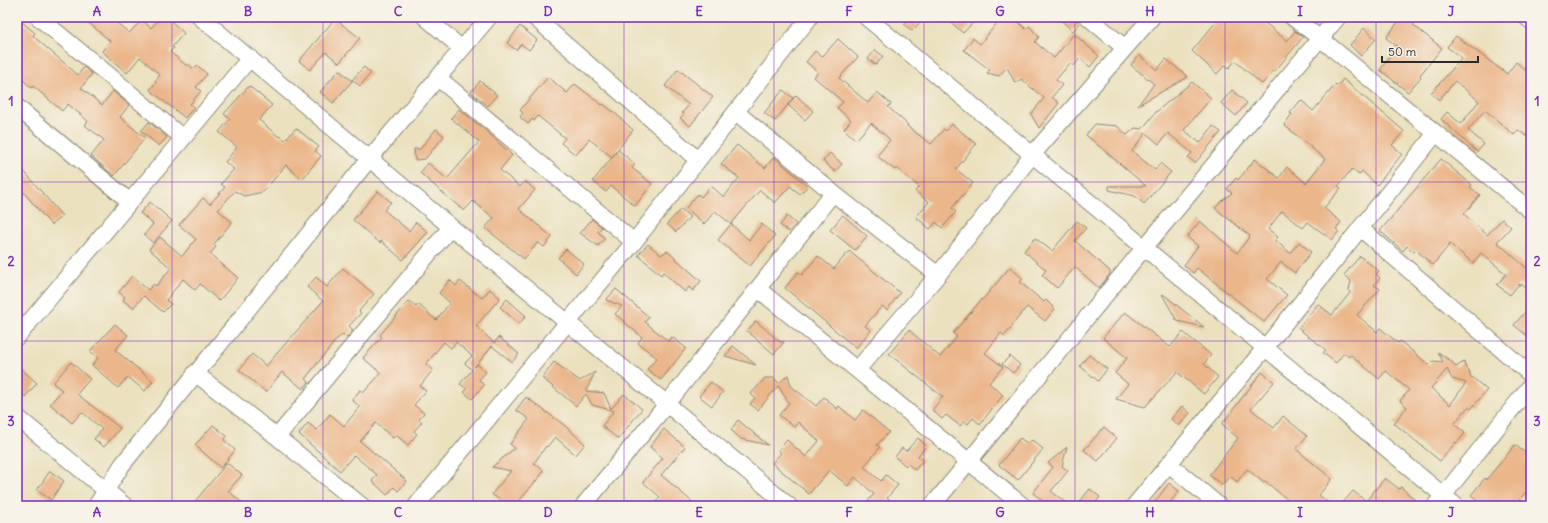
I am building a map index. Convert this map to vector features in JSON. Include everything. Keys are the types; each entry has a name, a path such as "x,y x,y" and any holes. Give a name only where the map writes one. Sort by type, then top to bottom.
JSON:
{"street":[{"path":"38,17 183,138"},
{"path":"200,17 451,227 568,322 789,506"},
{"path":"425,17 461,48"},
{"path":"96,506 122,465 195,373 370,158 461,48 489,17"},
{"path":"534,17 698,160"},
{"path":"416,506 634,242 810,17"},
{"path":"866,17 1265,348 1439,501 1456,506"},
{"path":"1088,17 1125,48"},
{"path":"857,370 938,275 1032,155 1152,17"},
{"path":"1292,17 1531,211"},
{"path":"932,506 1144,248 1338,17"},
{"path":"1526,17 1531,21"},
{"path":"17,337 250,58"},
{"path":"437,78 634,242"},
{"path":"17,107 130,202"},
{"path":"736,112 833,193 938,275"},
{"path":"1134,506 1265,348 1436,133"},
{"path":"583,506 667,404 833,193"},
{"path":"277,437 451,227"},
{"path":"1360,228 1531,375"},
{"path":"758,289 970,461 1023,506"},
{"path":"195,373 362,506"},
{"path":"1439,501 1531,385"},
{"path":"17,417 125,506"},
{"path":"1169,464 1219,506"}],"building":[{"path":"93,17 110,17 129,33 142,20 151,28 161,17 175,17 171,21 184,33 172,47 174,48 170,52 187,66 188,64 194,69 197,65 207,74 196,87 201,91 190,104 194,107 185,118 150,90 160,75 140,57 127,73 102,51 110,41 88,22"},
{"path":"911,17 925,17 912,31 904,24"},
{"path":"945,17 978,17 963,33"},
{"path":"1002,17 1013,17 1026,29 1029,26 1039,37 1035,42 1054,58 1074,34 1099,56 1090,67 1080,58 1074,66 1070,63 1056,80 1062,85 1052,97 1059,103 1039,128 1031,114 1044,98 1021,79 1015,83 1007,67 999,76 987,73 990,70 964,50 973,38 980,44"},
{"path":"1057,17 1073,17 1080,23 1073,31"},
{"path":"1220,17 1258,17 1287,41 1295,31 1303,37 1275,71 1274,70 1262,84 1235,61 1229,68 1225,65 1217,74 1192,51"},
{"path":"1402,17 1410,17 1416,21 1413,25 1442,48 1408,92 1380,70 1397,46 1386,38"},
{"path":"17,18 35,33 33,36 78,75 84,67 92,74 81,88 102,105 113,91 129,105 120,117 145,138 114,176 91,156 104,140 85,125 88,121 68,104 62,111 33,86 32,88 17,75"},
{"path":"335,19 360,38 339,63 326,52 310,70 299,61"},
{"path":"520,26 537,40 529,50 521,44 516,50 507,43"},
{"path":"1364,28 1376,39 1361,56 1350,45"},
{"path":"1456,36 1507,74 1516,62 1531,75 1531,139 1518,130 1514,135 1485,110 1468,130 1484,144 1477,152 1441,119 1447,112 1461,124 1479,101 1455,81 1439,100 1431,93 1462,58 1447,47"},
{"path":"838,39 858,57 839,78 868,103 877,92 891,104 888,107 908,125 907,126 931,144 944,129 946,131 952,124 976,144 956,169 973,183 952,208 956,212 942,228 936,222 930,229 916,217 929,202 915,191 919,187 897,168 895,170 877,156 890,140 871,123 856,140 844,129 851,120 837,108 843,102 814,77 818,72 806,62 815,51 822,57"},
{"path":"875,50 883,56 876,65 868,59"},
{"path":"1139,55 1157,70 1166,59 1188,77 1138,105 1154,84 1131,65"},
{"path":"364,67 371,73 360,86 352,80"},
{"path":"678,69 713,97 690,126 680,118 684,114 682,113 689,105 665,86"},
{"path":"339,70 352,81 333,103 320,92"},
{"path":"548,77 567,93 575,84 615,113 633,130 612,157 589,139 576,155 561,143 565,138 538,116 534,121 532,119 528,124 520,117 523,113 520,110"},
{"path":"1343,79 1404,131 1392,145 1402,154 1377,185 1362,171 1359,175 1352,169 1338,186 1341,188 1324,208 1341,222 1336,229 1339,231 1332,240 1308,222 1303,228 1282,211 1268,229 1278,237 1275,240 1290,253 1299,242 1311,252 1295,273 1281,262 1267,279 1287,295 1264,322 1197,268 1193,273 1184,265 1198,246 1187,237 1200,221 1237,253 1250,236 1215,208 1232,193 1227,189 1236,178 1238,180 1255,159 1279,178 1287,167 1306,183 1325,159 1284,125 1292,114 1290,113 1301,100 1313,111 1336,84 1338,86"},
{"path":"480,81 497,95 488,106 471,92"},
{"path":"1192,82 1211,98 1184,130 1200,143 1213,126 1221,132 1195,163 1188,157 1192,153 1168,133 1159,144 1146,133 1132,151 1155,170 1160,163 1171,172 1144,204 1135,196 1109,190 1109,186 1146,186 1086,135 1095,124 1117,126 1127,135 1135,128 1142,129 1156,112"},
{"path":"249,86 272,105 259,120 279,137 280,136 285,140 296,128 319,147 315,151 321,156 302,179 286,165 263,192 244,196 235,191 218,210 232,222 214,244 216,247 210,254 238,278 219,301 200,284 195,290 183,279 166,300 171,304 163,312 144,296 133,308 123,300 125,297 119,292 132,276 148,290 154,284 156,286 171,268 149,249 160,237 182,256 196,239 179,225 203,198 210,204 225,187 221,184 234,169 225,162 237,147 219,132 230,119 224,114"},
{"path":"783,90 793,98 775,121 764,113"},
{"path":"1232,90 1247,103 1236,116 1221,103"},
{"path":"796,95 813,111 805,120 788,105"},
{"path":"459,109 512,155 500,170 520,187 525,181 535,190 519,209 552,237 544,247 538,242 524,259 485,228 494,218 473,201 464,211 420,173 428,163 447,179 479,142 451,118"},
{"path":"149,122 167,137 159,146 141,131"},
{"path":"436,129 444,136 425,159 415,160 414,149 420,149"},
{"path":"737,145 765,168 774,157 808,186 800,194 790,186 775,203 760,190 731,224 715,211 704,224 686,208 698,194 701,197 711,186 724,197 739,178 721,164"},
{"path":"618,150 635,164 632,168 652,184 635,206 611,186 606,192 593,181"},
{"path":"830,153 842,164 835,172 823,161"},
{"path":"1441,159 1472,185 1470,187 1480,195 1464,214 1487,235 1502,219 1511,227 1497,242 1531,272 1531,292 1519,284 1510,295 1497,285 1506,274 1481,253 1473,263 1450,244 1433,265 1416,250 1414,252 1407,246 1403,251 1380,231"},
{"path":"17,163 62,216 51,225 17,184"},
{"path":"378,191 391,202 384,210 409,231 416,222 428,232 403,260 353,220"},
{"path":"150,202 172,221 153,243 144,235 153,224 140,213"},
{"path":"681,209 690,217 676,232 667,224"},
{"path":"843,215 867,236 855,250 830,230"},
{"path":"787,216 796,224 789,232 780,225"},
{"path":"592,219 602,227 598,232 605,238 598,246 580,233"},
{"path":"1077,221 1086,228 1075,241 1110,271 1110,274 1099,288 1075,267 1057,288 1042,275 1046,270 1024,251 1035,238 1052,251"},
{"path":"731,224 749,240 762,224 775,236 750,266 718,240"},
{"path":"648,244 661,255 667,251 701,281 693,291 689,287 685,292 663,272 661,275 638,255"},
{"path":"566,249 584,264 576,274 558,258"},
{"path":"849,251 900,293 887,310 882,306 865,326 871,330 856,348 785,288 798,272 802,275 818,256 834,269"},
{"path":"1360,256 1379,271 1376,274 1380,278 1374,285 1380,289 1357,315 1377,332 1380,328 1398,343 1400,341 1429,365 1433,361 1443,362 1438,352 1452,362 1456,367 1464,362 1465,367 1469,370 1471,378 1472,377 1487,390 1471,409 1468,407 1454,424 1465,433 1440,461 1394,423 1407,407 1400,401 1409,390 1386,371 1379,379 1351,355 1349,357 1344,353 1336,363 1323,353 1326,350 1298,328 1318,304 1332,315 1350,293 1349,290 1351,281 1344,275","holes":["1447,369 1452,379 1466,383 1450,405 1431,388"]},
{"path":"1010,267 1023,279 1020,282 1044,302 1046,300 1055,309 1045,321 1027,307 1004,336 1001,333 985,353 1003,367 989,383 1003,395 980,424 973,418 968,424 964,421 960,426 946,415 942,419 932,410 943,397 889,354 909,330 940,357 957,337 953,333"},
{"path":"343,268 374,294 359,311 361,313 349,326 353,330 347,338 343,334 336,340 305,379 309,382 303,389 282,372 266,392 239,370 252,354 266,366 323,301 307,287 316,277 327,287"},
{"path":"450,280 456,286 460,281 482,298 490,289 500,298 476,326 494,343 499,337 519,354 512,362 492,346 477,364 486,372 479,380 484,385 472,399 464,392 467,389 460,384 472,370 465,363 472,356 456,342 451,348 444,342 426,364 433,370 420,386 426,391 414,405 424,413 419,419 422,422 414,431 417,434 408,445 396,435 393,438 376,423 360,441 407,481 398,491 394,487 387,495 372,481 377,475 354,455 340,471 299,434 308,423 317,430 330,414 344,426 360,407 352,400 360,390 364,392 381,373 363,358 382,337 380,335 409,301 416,307 418,304 436,320 450,303 439,293"},
{"path":"616,289 649,317 645,322 668,341 672,337 686,348 661,380 647,369 657,358 638,343 642,337 615,314 622,306 606,300"},
{"path":"1163,294 1204,327 1177,321"},
{"path":"507,299 526,316 519,324 500,307"},
{"path":"1531,305 1531,339 1514,325"},
{"path":"1125,312 1170,347 1183,332 1211,355 1204,364 1218,377 1204,394 1177,372 1145,407 1116,399 1128,384 1115,373 1127,358 1103,338"},
{"path":"756,321 780,342 784,342 774,354 747,331"},
{"path":"115,324 128,335 115,350 153,381 145,391 128,377 118,388 92,365 98,358 90,351"},
{"path":"733,346 756,365 725,356"},
{"path":"1089,355 1107,369 1098,381 1080,366"},
{"path":"1010,356 1020,365 1013,373 1002,364"},
{"path":"71,362 90,379 77,394 120,428 104,447 94,439 102,429 82,412 72,423 50,404 62,390 53,383"},
{"path":"554,362 580,381 595,372 586,391 604,393 611,409 624,394 642,409 618,439 602,426 614,411 592,405 586,394 576,406 542,378"},
{"path":"17,365 37,383 25,397 17,391"},
{"path":"1262,372 1274,382 1251,409 1274,428 1283,416 1307,436 1296,449 1332,479 1319,495 1332,506 1295,506 1265,481 1264,483 1247,469 1237,482 1230,476 1222,485 1209,475 1238,438 1222,424"},
{"path":"788,375 791,386 816,406 824,397 837,409 839,406 855,420 863,410 889,432 877,445 880,447 864,467 881,481 886,475 898,485 887,498 896,506 875,506 868,501 874,494 855,477 848,486 829,470 809,494 772,463 781,453 778,451 787,440 806,457 819,441 798,422 794,427 779,415 789,403 778,386 758,410 750,404 755,398 751,394 765,378 774,378 779,383"},
{"path":"711,382 723,392 712,406 699,396"},
{"path":"526,397 564,425 585,444 576,455 555,437 547,447 546,446 534,463 543,470 541,475 515,506 507,506 492,494 511,471 492,467 515,448 510,444 529,419 516,410"},
{"path":"1182,406 1190,413 1179,426 1171,419"},
{"path":"738,420 768,445 741,439 731,430"},
{"path":"213,425 227,436 224,440 235,450 221,468 195,445"},
{"path":"1104,427 1117,438 1098,461 1084,450"},
{"path":"664,429 685,447 661,475 697,506 653,506 660,497 643,482 663,458 650,447"},
{"path":"918,438 926,446 918,456 923,460 915,470 908,464 906,466 895,457 902,448 906,451"},
{"path":"1020,438 1028,444 1032,440 1043,449 1018,480 999,465"},
{"path":"1515,445 1531,457 1531,486 1514,506 1485,506 1471,495 1485,478 1486,480"},
{"path":"1067,447 1062,466 1068,471 1051,491 1070,506 1049,506 1033,493 1053,467 1048,463"},
{"path":"227,463 242,475 228,491 246,506 191,506"},
{"path":"50,471 64,481 51,500 37,490"},
{"path":"1385,478 1399,489 1401,487 1415,500 1410,506 1340,506 1353,491 1366,501"},
{"path":"1169,483 1179,491 1167,506 1152,506"},
{"path":"1090,489 1100,497 1093,506 1076,506"}]}
